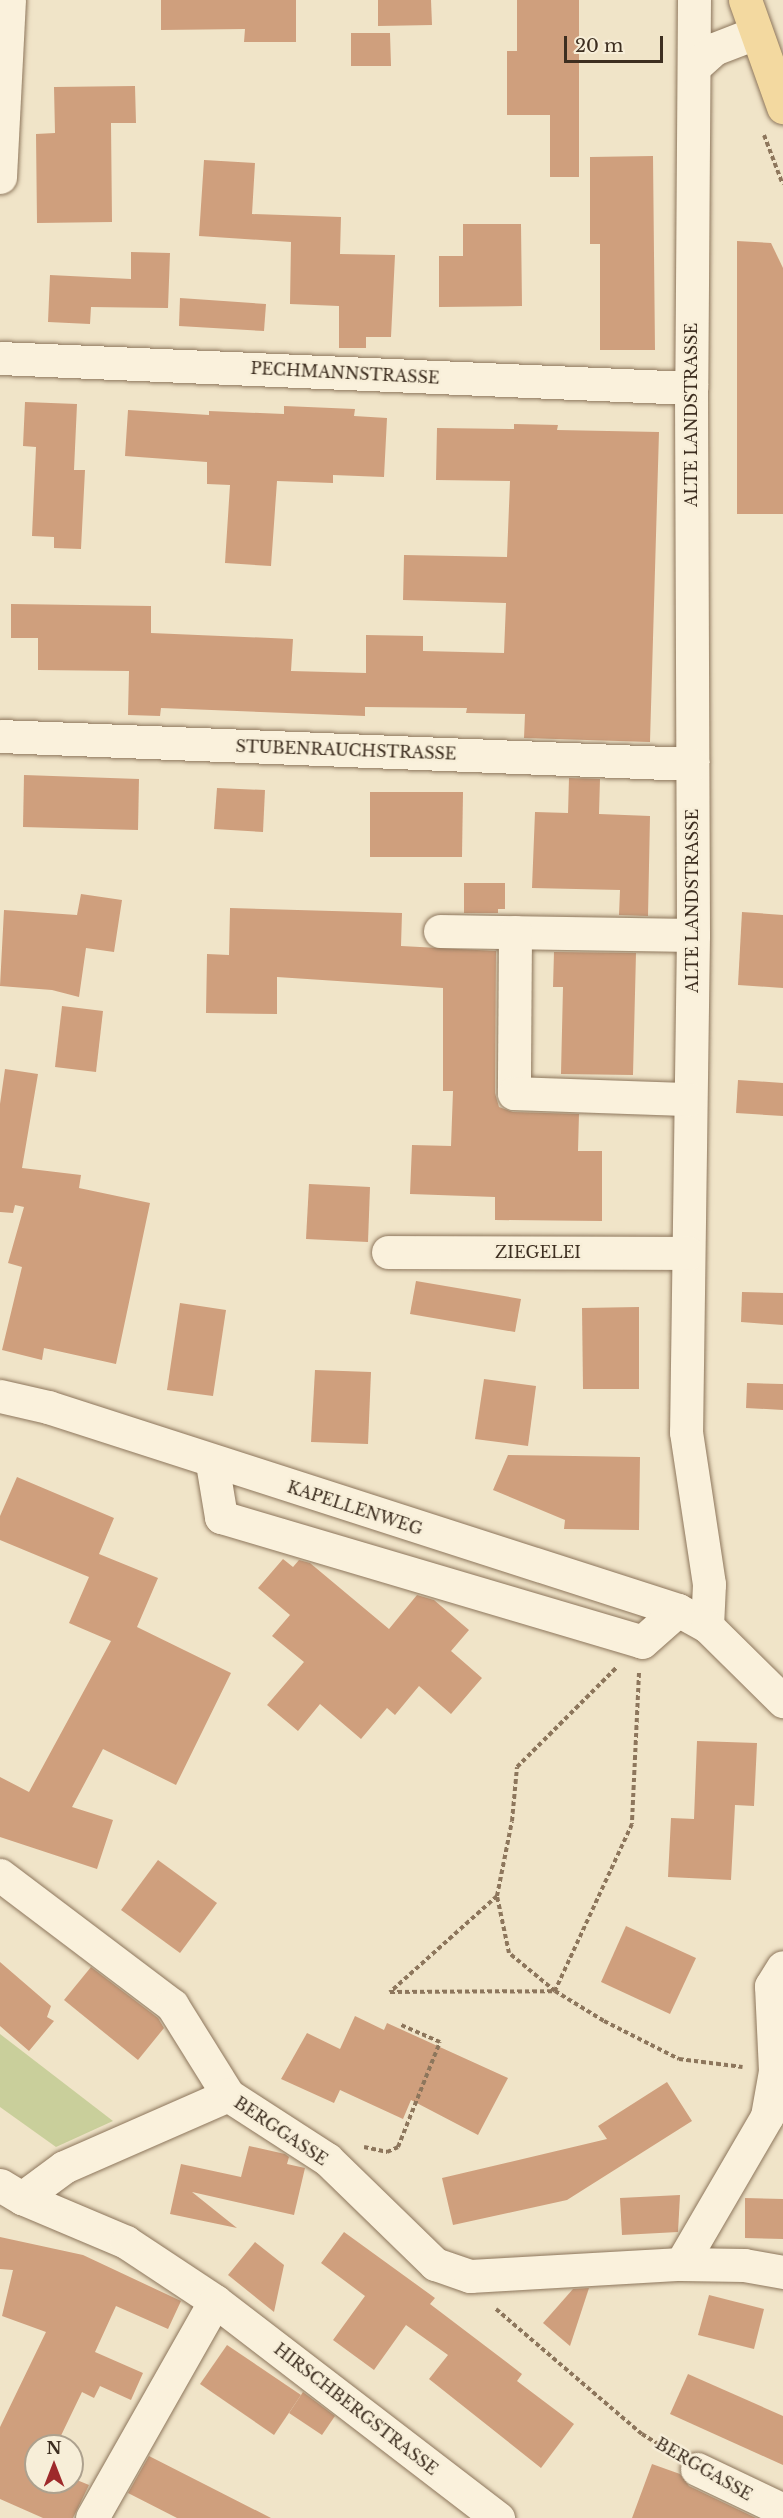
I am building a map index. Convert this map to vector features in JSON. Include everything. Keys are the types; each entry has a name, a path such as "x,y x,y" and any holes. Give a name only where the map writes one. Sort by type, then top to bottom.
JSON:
{"main road":[{"path":"745,0 783,107"}],"street":[{"path":"0,177 3,70 9,0"},
{"name":"ALTE LANDSTRASSE","path":"694,0 691,388 693,935 686,1432 709,1584 707,1626"},
{"path":"694,67 714,49 755,33"},
{"name":"PECHMANNSTRASSE","path":"0,358 691,388"},
{"name":"STUBENRAUCHSTRASSE","path":"0,736 692,764"},
{"path":"440,931 693,935"},
{"path":"516,932 514,1093 690,1099"},
{"name":"ZIEGELEI","path":"388,1252 688,1253"},
{"name":"KAPELLENWEG","path":"0,1396 48,1407 212,1463 678,1610 707,1626"},
{"path":"212,1463 221,1517 642,1642 678,1610"},
{"path":"707,1626 783,1701"},
{"name":"BERGGASSE","path":"0,1875 172,2005 228,2095 327,2159 435,2264 471,2276 681,2264 744,2265 783,2272"},
{"path":"681,2264 767,2116 775,2071 771,1986 783,1967"},
{"name":"HIRSCHBERGSTRASSE","path":"11,2192 228,2095"},
{"name":"HIRSCHBERGSTRASSE","path":"11,2192 126,2242 214,2301 498,2518"},
{"path":"92,2518 214,2301"},
{"name":"BERGGASSE","path":"697,2469 783,2510"}],"path":[{"path":"642,1642 517,1767 512,1821 497,1896 509,1953 555,1991 679,2059 775,2071"},
{"path":"555,1991 632,1824 634,1717 642,1642"},
{"path":"497,1896 390,1992 555,1991"},
{"path":"327,2159 340,2142 387,2152 398,2147 440,2042 401,2025"},
{"name":"BERGGASSE","path":"471,2276 492,2305 642,2434 697,2469"}],"green space":[{"path":"0,2034 113,2121 56,2147 0,2107"}],"building":[{"path":"161,0 296,0 296,42 244,42 245,29 161,30"},
{"path":"378,0 431,0 432,25 378,26"},
{"path":"517,0 579,0 579,177 550,177 550,115 507,115 507,51 517,51"},
{"path":"351,33 390,33 391,66 351,66"},
{"path":"135,86 136,123 111,123 112,222 37,223 36,134 55,133 54,87"},
{"path":"653,156 655,350 600,350 600,244 590,244 590,157"},
{"path":"204,160 255,163 252,214 341,217 340,254 395,255 391,337 366,337 366,348 339,348 339,306 290,304 291,242 199,236"},
{"path":"463,224 521,224 522,306 439,307 439,256 463,256"},
{"path":"737,241 771,243 783,268 783,514 737,514"},
{"path":"131,252 170,253 168,308 91,307 90,324 48,322 50,275 131,279"},
{"path":"180,298 266,304 264,331 179,326"},
{"path":"25,402 77,404 74,470 85,470 81,549 54,548 54,537 32,536 36,447 23,446"},
{"path":"284,406 355,409 354,416 387,418 384,477 333,475 333,483 277,481 271,566 225,563 230,485 207,484 207,462 125,456 128,410 209,415 209,411 284,414"},
{"path":"514,424 558,425 557,430 659,432 650,742 524,738 525,714 466,713 467,708 365,707 365,716 161,708 160,716 128,715 129,671 38,670 38,638 11,638 11,604 151,606 151,633 293,639 291,671 366,673 366,635 423,636 423,651 504,653 506,603 403,600 404,555 507,557 510,481 436,480 437,428 514,429"},
{"path":"24,775 139,779 138,830 23,827"},
{"path":"569,778 600,779 599,814 650,816 648,916 619,915 620,890 532,888 535,812 568,813"},
{"path":"217,788 265,790 263,832 214,829"},
{"path":"370,792 463,792 462,857 370,857"},
{"path":"464,883 505,883 505,909 498,909 498,913 464,913"},
{"path":"81,894 122,900 114,952 86,948 79,997 52,990 0,986 4,910 77,915"},
{"path":"230,908 402,913 401,946 496,951 495,1093 499,1107 513,1112 579,1114 578,1151 602,1151 602,1221 495,1220 495,1197 410,1194 412,1145 451,1146 453,1091 443,1091 443,988 277,977 277,1014 206,1013 207,954 229,955"},
{"path":"742,912 783,915 783,988 738,985"},
{"path":"554,952 636,953 633,1075 561,1074 563,987 553,987"},
{"path":"62,1006 103,1011 96,1072 55,1067"},
{"path":"5,1069 38,1074 22,1168 81,1175 79,1188 150,1203 116,1364 44,1348 42,1360 2,1350 22,1267 8,1263 24,1207 15,1205 13,1213 0,1212 0,1104"},
{"path":"738,1080 783,1083 783,1116 736,1113"},
{"path":"309,1184 370,1187 368,1242 306,1239"},
{"path":"416,1281 521,1299 515,1332 410,1314"},
{"path":"742,1292 783,1293 783,1325 741,1322"},
{"path":"180,1303 226,1310 213,1396 167,1390"},
{"path":"639,1307 639,1389 583,1389 582,1308"},
{"path":"315,1370 371,1372 368,1444 311,1442"},
{"path":"484,1379 536,1386 528,1446 475,1439"},
{"path":"747,1383 783,1384 783,1410 746,1408"},
{"path":"508,1455 640,1457 639,1530 564,1529 565,1520 493,1490"},
{"path":"17,1477 114,1518 99,1554 158,1578 137,1627 231,1673 176,1785 103,1749 72,1807 113,1820 97,1869 0,1837 0,1777 29,1792 111,1641 69,1623 89,1577 0,1540 0,1516"},
{"path":"283,1559 293,1567 299,1560 310,1563 389,1629 417,1595 434,1600 469,1630 451,1651 482,1678 451,1714 419,1686 395,1715 387,1708 361,1739 320,1704 298,1731 267,1705 304,1662 272,1636 290,1615 258,1588"},
{"path":"697,1741 757,1743 754,1806 735,1805 731,1880 668,1877 671,1818 694,1819"},
{"path":"158,1860 217,1903 180,1953 121,1910"},
{"path":"626,1926 696,1958 670,2014 601,1982"},
{"path":"0,1962 51,2006 47,2017 54,2021 29,2051 0,2026"},
{"path":"91,1967 158,2018 164,2028 138,2060 64,2000"},
{"path":"355,2016 384,2030 387,2023 508,2078 478,2135 411,2100 403,2119 340,2090 334,2103 281,2079 307,2033 340,2049"},
{"path":"667,2082 692,2121 567,2200 453,2225 442,2178 607,2139 598,2126"},
{"path":"249,2146 285,2154 289,2157 287,2164 305,2168 294,2215 192,2192 237,2228 170,2214 181,2164 241,2177"},
{"path":"680,2195 678,2232 622,2235 620,2198"},
{"path":"745,2198 783,2199 783,2239 745,2238"},
{"path":"344,2232 435,2298 430,2304 522,2374 517,2381 574,2424 541,2468 429,2379 448,2355 406,2325 374,2370 333,2340 365,2296 321,2263"},
{"path":"0,2237 83,2255 181,2301 168,2329 116,2306 95,2352 143,2373 131,2400 100,2386 94,2398 82,2392 62,2434 24,2434 24,2494 84,2494 84,2483 89,2485 73,2518 43,2518 0,2499 0,2427 46,2332 2,2316 13,2270 0,2269"},
{"path":"255,2242 284,2265 274,2312 228,2275"},
{"path":"589,2288 570,2346 543,2323 573,2289"},
{"path":"709,2295 764,2309 754,2349 698,2335"},
{"path":"227,2345 301,2395 274,2435 200,2384"},
{"path":"688,2374 783,2416 783,2465 670,2414"},
{"path":"303,2392 335,2416 322,2435 289,2413"},
{"path":"149,2456 271,2518 177,2518 128,2493"},
{"path":"652,2464 680,2474 689,2486 756,2518 632,2518"}]}
